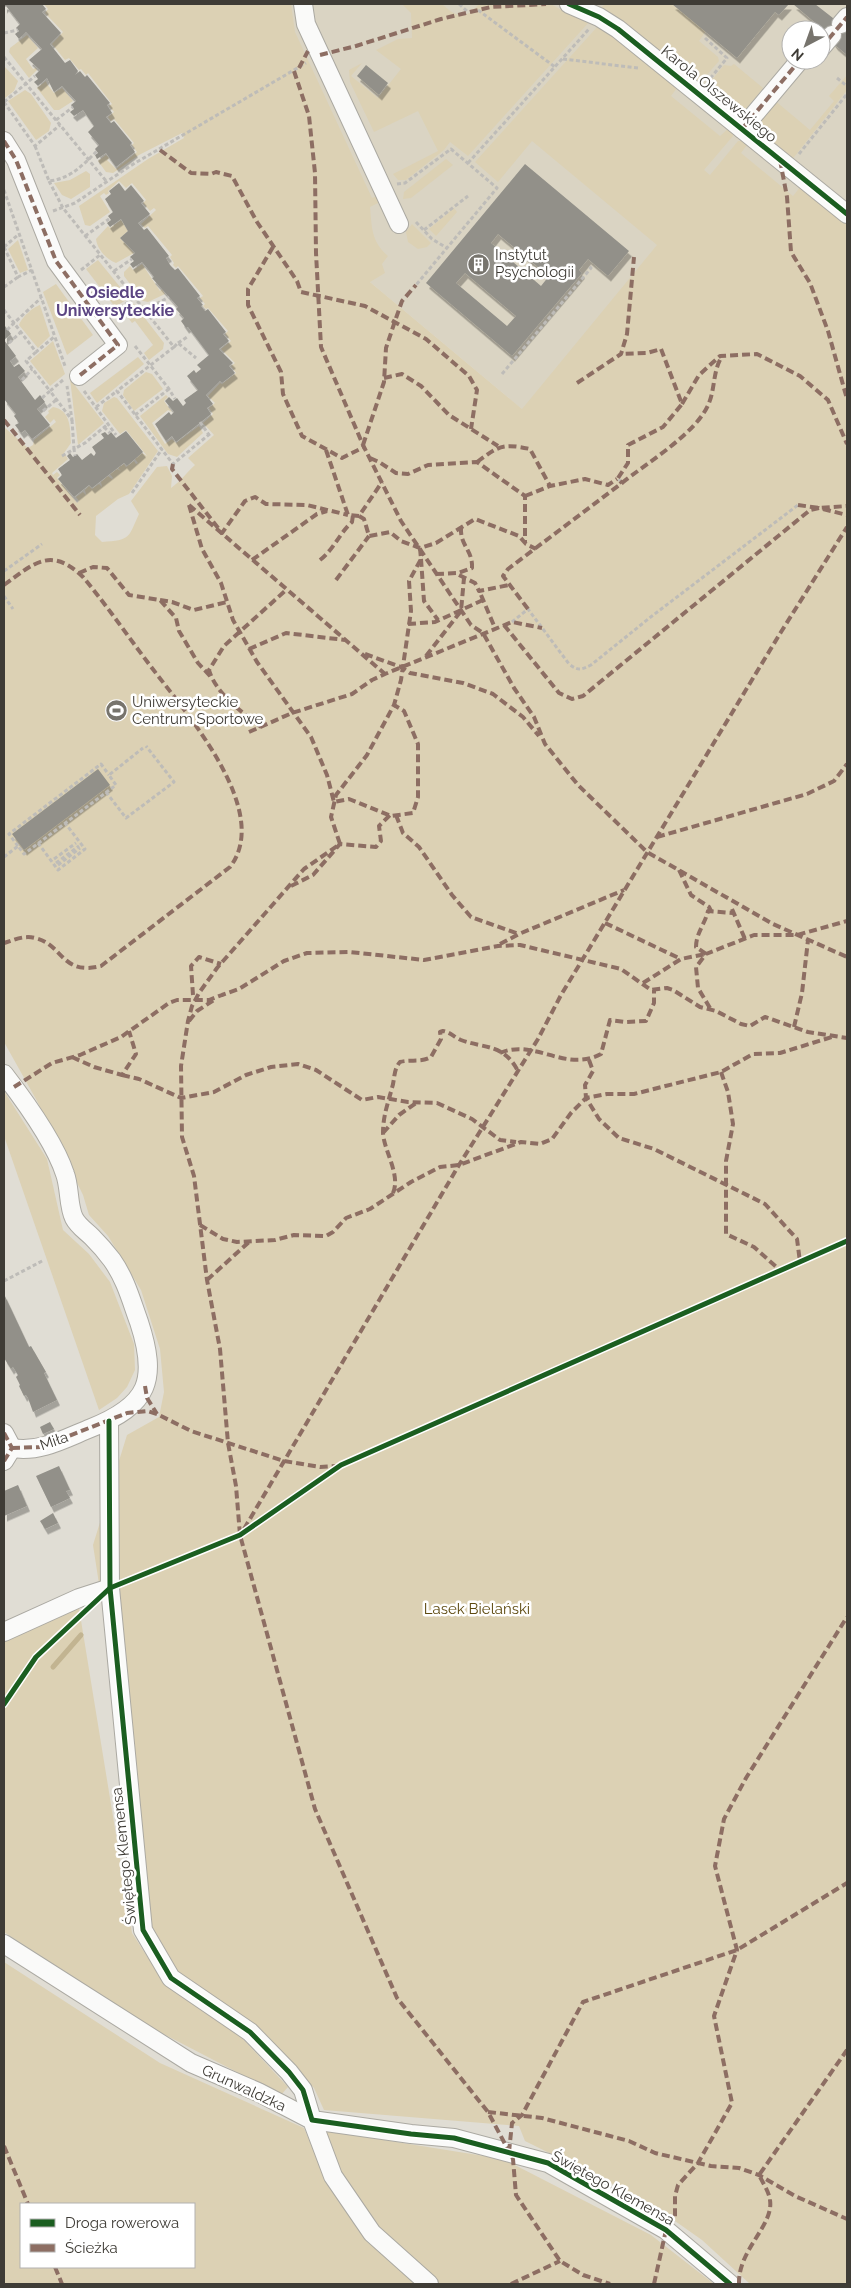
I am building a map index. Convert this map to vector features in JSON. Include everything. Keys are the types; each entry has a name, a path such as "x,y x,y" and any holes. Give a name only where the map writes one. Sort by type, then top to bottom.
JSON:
{"street":[{"path":"303,4 306,24 405,219"},
{"name":"Karola Olszewskiego","path":"569,4 599,17 698,93 847,214"},
{"path":"742,130 792,70"},
{"path":"4,141 16,160 50,249 69,280 118,345 75,378"},
{"path":"4,1074 29,1108 61,1165 68,1183 75,1220 102,1248 124,1280 144,1337 149,1365 146,1386 131,1407 109,1421"},
{"name":"Miła","path":"6,1447 41,1447 109,1421"},
{"name":"Świętego Klemensa","path":"109,1421 110,1588 143,1930 171,1978 250,2032 303,2090 312,2120 454,2138 548,2163 666,2230 730,2284"},
{"path":"4,1632 79,1598 110,1588"},
{"name":"Grunwaldzka","path":"4,1944 191,2063 258,2092 312,2120"},
{"path":"312,2120 332,2176 372,2233 428,2284"}],"path":[{"path":"459,4 468,12"},
{"path":"478,10 555,67"},
{"path":"468,163 599,17"},
{"path":"4,33 18,30"},
{"path":"698,93 727,58 705,38"},
{"path":"4,57 107,182"},
{"path":"562,59 641,68"},
{"path":"38,215 69,206 130,166 299,68"},
{"path":"36,76 4,102 35,146 49,181 70,175 96,151"},
{"path":"837,78 847,86"},
{"path":"789,166 847,94"},
{"path":"56,120 73,107"},
{"path":"35,146 60,125"},
{"path":"397,191 394,184 405,183 451,149 497,188 416,285"},
{"path":"4,190 5,200 32,270 54,337 75,378 116,435"},
{"path":"424,230 468,196"},
{"path":"85,236 109,218"},
{"path":"405,219 424,230 432,239 447,248"},
{"path":"18,277 4,247 19,234"},
{"path":"69,280 100,255"},
{"path":"4,260 8,257"},
{"path":"114,271 132,259"},
{"path":"502,374 591,268 588,265"},
{"path":"4,287 32,270"},
{"path":"145,310 169,297"},
{"path":"8,330 42,298"},
{"path":"101,322 134,298"},
{"path":"4,310 36,352"},
{"path":"9,343 21,332"},
{"path":"22,367 26,361 54,337"},
{"path":"174,347 187,337"},
{"path":"178,343 196,358"},
{"path":"118,345 134,346 169,389 174,400"},
{"path":"26,361 72,420"},
{"path":"22,380 32,369"},
{"path":"42,398 65,378 72,420 75,456"},
{"path":"135,415 169,389"},
{"path":"96,407 117,391"},
{"path":"43,412 56,400"},
{"path":"200,422 208,435"},
{"path":"62,456 85,443 108,424"},
{"path":"104,427 110,433"},
{"path":"132,493 162,449"},
{"path":"512,622 528,609 569,664 577,670 581,670 591,665 798,505"},
{"path":"4,572 42,544"},
{"path":"4,596 13,609"},
{"path":"106,792 126,818 174,782 145,747 109,774"},
{"path":"101,764 116,784 106,792 24,854 9,834 101,764"},
{"path":"38,843 58,870 61,859 73,849 85,850 65,823"},
{"path":"73,849 61,859 55,861 61,859 77,844 73,849"},
{"path":"4,857 18,846"},
{"path":"4,1281 44,1260"}],"shaded area":[{"path":"271,4 847,4 847,236 590,466 370,282 313,72 292,27"}],"green space":[{"name":"Lasek Bielański","path":"44,4 291,4 295,32 372,198 378,196 380,202 370,207 372,228 378,245 388,256 382,264 385,273 370,282 522,409 657,245 532,141 498,182 475,162 598,26 600,25 677,85 671,96 720,136 729,128 733,133 733,136 704,170 710,175 738,141 746,141 747,145 741,153 793,196 801,186 847,224 847,2284 750,2284 702,2240 648,2202 525,2141 519,2126 324,2110 314,2088 255,2026 176,1972 152,1927 93,1545 127,1435 159,1417 164,1392 160,1349 141,1290 108,1236 89,1215 83,1195 37,1101 4,1042 4,427 28,448 33,445 34,440 56,422 54,419 50,423 45,417 49,413 48,411 53,407 63,412 68,420 71,443 64,453 68,459 52,473 53,475 57,472 60,475 57,478 77,503 79,501 76,497 83,492 86,495 85,490 89,486 92,489 99,484 102,487 101,482 108,476 113,478 110,474 117,469 121,471 118,468 124,464 126,467 134,461 136,464 138,463 135,459 142,453 147,456 126,430 120,434 102,411 104,403 114,397 117,398 158,451 129,494 118,499 96,516 95,535 102,542 124,539 130,533 139,514 131,501 157,467 167,466 172,476 171,488 195,465 188,458 214,435 203,423 213,414 209,408 215,403 208,396 220,383 222,384 236,373 231,366 235,363 221,349 231,341 225,334 228,331 208,308 206,309 203,306 205,304 200,298 203,296 178,266 176,268 173,265 174,263 170,257 172,255 148,226 145,228 141,224 156,210 154,208 150,211 143,203 146,200 132,183 126,188 119,181 108,191 109,193 106,195 104,193 100,196 110,212 90,226 85,225 79,206 148,159 184,138 182,133 139,155 113,173 106,172 98,161 106,155 109,158 107,160 116,169 137,152 132,145 134,143 114,119 111,121 108,117 114,112 109,106 112,104 88,73 86,75 81,69 79,70 69,58 65,60 52,44 63,32 45,13 48,9"},
{"path":"402,4 442,4 452,12 465,15 479,4 551,4 568,14 590,21 468,156 450,142 444,150 406,180 398,180 393,174 438,151 418,111 374,132 350,82 349,70 362,63 351,76 378,98 401,69 376,50 398,39 412,38 411,13"},
{"path":"605,4 672,4 706,31 699,41 718,57 719,61 698,85 600,9"},
{"path":"27,35 38,48 26,59 33,69 36,68 37,70 29,78 9,52 10,48"},
{"path":"734,64 763,88 747,108 750,111 732,112 704,90 724,65 731,66"},
{"path":"4,66 18,81 14,91 5,98"},
{"path":"847,75 847,90 791,161 760,135 757,120 773,99 810,130 834,101 829,96"},
{"path":"46,81 54,93 62,88 73,101 59,110 54,110 37,88"},
{"path":"25,90 31,94 51,123 49,131 36,140 8,101"},
{"path":"446,159 453,165 411,198 403,199 404,192"},
{"path":"86,171 90,174 90,187 71,199 62,195 54,183 70,180"},
{"path":"454,208 457,212 436,236 429,229"},
{"path":"121,220 128,231 120,238 134,253 116,263 103,254 98,247 96,239 108,226 110,228"},
{"path":"412,224 431,243 427,247 418,249 408,242 406,232"},
{"path":"18,240 28,270 20,273 8,249"},
{"path":"98,260 129,298 115,307 86,269"},
{"path":"142,264 160,291 162,289 165,294 148,302 143,301 124,276 124,272 130,266 133,270"},
{"path":"56,284 93,335 67,355 43,292"},
{"path":"134,304 164,343 163,349 149,360 144,353 153,345 135,321 132,323 124,312"},
{"path":"40,305 50,336 38,348 19,325 28,313"},
{"path":"53,341 65,374 50,386 30,361"},
{"path":"138,357 144,364 97,403 90,393"},
{"path":"146,372 152,374 163,389 134,411 123,395 124,390"},
{"path":"70,379 104,423 78,445"},
{"path":"166,395 168,397 164,401 172,412 168,410 152,423 165,444 172,439 176,443 199,426 203,433 177,457 168,454 140,416"},
{"path":"4,1091 47,1159 63,1230 89,1254 110,1282 134,1344 135,1370 127,1387 117,1398 99,1410 4,1136"},
{"path":"78,1602 132,1933 166,1986 242,2038 288,2087 281,2095 152,2028 4,1932 4,1633"},
{"path":"4,1962 160,2063 304,2128 326,2180 418,2284 4,2284"},
{"path":"321,2130 503,2159 651,2235 714,2284 440,2284 377,2228 339,2172"}],"building":[{"path":"4,4 42,4 46,9 42,12 61,33 50,44 65,63 70,60 78,71 75,75 80,71 85,77 87,75 110,103 107,105 112,113 106,117 111,123 114,121 132,143 130,145 135,152 116,167 106,153 97,159 95,155 98,153 95,149 99,145 88,132 94,126 83,110 74,116 70,112 74,109 71,105 76,101 62,86 54,92 47,78 38,86 34,82 38,79 35,75 40,70 29,60 42,49 26,32 19,39 15,34 19,31 16,28 20,24 6,6 4,8"},
{"path":"672,4 789,4 779,15 775,12 737,58"},
{"path":"793,4 815,4 847,29 847,55 831,39 831,20 812,20"},
{"path":"366,65 388,83 379,95 357,76"},
{"name":"Instytut Psychologii","path":"525,164 629,251 608,276 588,259 579,270 582,273 512,356 426,283","holes":["498,234 549,276 541,286 491,243","465,273 516,316 507,326 456,283"]},
{"path":"119,183 125,191 131,185 144,201 141,203 150,214 138,223 144,230 147,228 169,256 166,258 170,265 175,270 178,268 200,296 197,298 203,305 201,306 205,311 208,309 226,332 223,334 229,341 219,349 233,363 229,366 235,373 222,383 220,381 206,395 213,404 207,408 211,414 176,442 172,436 166,441 155,424 169,412 171,415 174,412 165,401 169,397 173,401 177,398 183,406 186,403 184,400 198,390 187,376 194,370 196,373 201,369 197,365 209,355 188,327 186,328 181,321 184,318 176,309 178,307 152,278 154,277 142,262 133,268 130,264 134,261 130,257 135,253 120,238 128,231 121,219 110,227 107,223 111,220 108,216 113,212 105,199 111,194 109,191"},
{"path":"5,326 11,334 4,340 4,327"},
{"path":"4,340 16,356 10,361 14,367 19,364 25,371 18,377 35,400 40,395 45,402 37,409 50,425 32,439 25,430 21,433 15,425 19,423 14,416 16,414 4,399"},
{"path":"126,431 143,452 127,466 124,463 92,488 89,485 74,497 58,479 62,475 58,469 70,460 67,456 70,453 73,457 77,454 82,460 91,453 94,456 96,453 92,447 104,438 101,434 105,432 108,435 111,432 116,438"},
{"path":"98,769 110,785 24,850 12,834"},
{"path":"4,1294 29,1347 31,1346 46,1372 44,1373 57,1400 33,1412 28,1398 26,1395 24,1396 19,1386 16,1377 18,1375 13,1367 11,1369 4,1358"},
{"path":"50,1422 54,1429 43,1434 40,1427"},
{"path":"59,1466 70,1490 66,1491 70,1498 51,1507 36,1476"},
{"path":"18,1485 27,1506 4,1516 4,1491"},
{"path":"53,1513 58,1523 45,1529 40,1521"}],"waterway":[{"path":"53,1667 81,1635"}],"marked path":[{"path":"320,55 356,46 441,19 491,7 546,4"},
{"path":"831,36 847,17"},
{"path":"299,68 308,51"},
{"path":"742,129 792,70"},
{"path":"294,71 309,116 315,173 316,253 321,347 363,445 401,521 471,625 483,633 514,688 534,717 545,744 578,785 647,852 773,924 847,957"},
{"path":"4,141 16,160 56,261 118,345 79,376"},
{"path":"160,150 191,173 211,174 216,172 232,176 257,222 297,281 301,292 365,306 426,339 469,376 477,390 471,429"},
{"path":"780,160 787,197 791,252 810,283 828,331 847,399"},
{"path":"273,247 248,289 248,305 281,372 283,394 302,436 342,458 364,447"},
{"path":"577,383 621,354 627,334 634,257"},
{"path":"363,445 384,382 386,348 402,301 416,285"},
{"path":"618,478 628,463 628,445 663,427 682,404 661,349 647,353 621,354"},
{"path":"682,404 699,375 720,356 757,354 800,376 828,400 847,444"},
{"path":"622,483 683,436 703,414 711,397 721,358"},
{"path":"384,378 402,374 421,386 449,415 498,446"},
{"path":"4,420 80,515"},
{"path":"477,462 501,447 513,446 530,449 550,486"},
{"path":"326,450 348,515 359,516 382,482"},
{"path":"370,458 396,473 408,474 428,465 477,462 525,496 525,543"},
{"path":"173,464 172,469 222,533 245,501 255,497 266,504 307,505 348,515"},
{"path":"525,496 550,486 585,479 608,485 617,479"},
{"path":"528,609 503,576 508,569 622,483 620,481"},
{"path":"189,505 202,549 221,583 233,620 257,662 311,737 327,775 334,802 349,799 391,816 413,813 418,797 418,744 404,711 394,705"},
{"path":"189,505 385,674"},
{"path":"798,505 819,508 847,506"},
{"path":"504,625 559,693 572,699 583,696 810,510 819,508 847,515"},
{"path":"252,560 317,514 327,511"},
{"path":"320,560 352,522 353,515"},
{"path":"359,516 364,519 369,536 390,532 401,541 420,548 436,543 475,519 519,536 526,544 536,549"},
{"path":"244,1529 459,1165 538,1039 561,995 781,632 847,527"},
{"path":"436,574 458,573 472,568 471,557 462,539 461,528"},
{"path":"336,580 369,536"},
{"path":"420,548 421,559 409,581 411,611 401,680 394,705 367,755 336,795 331,817 340,844 304,869 217,968 192,1006 181,1066 182,1137 194,1176 207,1280 220,1349 228,1443 236,1486 240,1535 315,1809 397,1998 488,2112 513,2159 516,2195 560,2261 583,2275 610,2284"},
{"path":"421,559 424,601 438,620"},
{"path":"4,585 24,570 43,561 52,560 72,568 83,577 203,736 220,763 233,791 241,819 240,844 230,867 101,966 78,967 70,963 52,946 31,937 23,937 4,943"},
{"path":"79,573 93,567 107,568 129,595 160,600 176,618 179,631 198,663 211,677"},
{"path":"459,575 475,583 479,591 509,585"},
{"path":"426,656 461,611 464,578"},
{"path":"261,727 224,695 212,679 209,670 224,646 286,590"},
{"path":"481,595 495,628"},
{"path":"160,600 194,610 227,602"},
{"path":"408,624 435,622 483,600"},
{"path":"249,732 292,713 352,694 372,680 385,674 512,622 542,628"},
{"path":"249,649 286,633 345,640"},
{"path":"365,654 401,667 410,673 463,683 493,694 523,717 539,736"},
{"path":"657,837 807,794 834,781 847,764"},
{"path":"291,886 313,875 340,844 376,847 381,841 379,826 390,815"},
{"path":"396,815 403,833 419,847 452,895 471,917 519,934"},
{"path":"679,870 691,895 709,907 711,911"},
{"path":"500,944 519,934 624,890"},
{"path":"732,909 745,939"},
{"path":"706,954 696,947 697,937 708,911 733,913"},
{"path":"710,1008 698,988 696,967 706,954 754,935 797,935 847,921"},
{"path":"605,923 681,959"},
{"path":"794,1027 802,993 808,940"},
{"path":"14,1087 52,1063 80,1055 121,1037 169,1003 177,1000 209,1000 239,989 284,961 307,953 350,952 424,960 498,946 520,945 621,969 651,990 667,988 673,990 700,1007 716,1011 741,1024 750,1026 765,1017 808,1032 847,1038"},
{"path":"643,983 681,959 706,954"},
{"path":"193,995 191,966 199,957 221,964"},
{"path":"500,1053 525,1050 575,1060 588,1059 601,1054 610,1020 625,1022 646,1021 654,1003 654,990"},
{"path":"189,1021 197,1011 214,1000"},
{"path":"72,1057 94,1067 122,1075 136,1054 129,1031"},
{"path":"393,1193 395,1186 394,1171 384,1140 383,1127 395,1071 400,1062 423,1060 431,1057 441,1039 440,1032 443,1031 461,1040 500,1051 512,1062 518,1071"},
{"path":"200,1225 223,1239 237,1242 275,1240 294,1235 326,1236 333,1232 346,1218 370,1209 411,1182 440,1167 459,1165 521,1142 540,1144 552,1139 571,1113 586,1098 607,1094 634,1094 721,1072 753,1054 780,1053 832,1037"},
{"path":"589,1060 593,1071 585,1085 586,1098 599,1119 619,1138 654,1149 765,1204 797,1239 800,1262"},
{"path":"122,1075 139,1079 181,1098 214,1092 246,1075 271,1067 298,1064 316,1070 362,1100 378,1097 408,1102 437,1103 472,1119 500,1140 516,1142"},
{"path":"721,1072 728,1092 733,1124 726,1161 726,1234 754,1247 781,1271"},
{"path":"383,1133 399,1115 416,1103"},
{"path":"207,1280 249,1242"},
{"path":"145,1386 147,1398 157,1414"},
{"path":"12,1448 41,1447 127,1413 147,1411 191,1431 284,1461 320,1467 337,1466"},
{"path":"4,1433 12,1448"},
{"path":"4,1461 12,1448"},
{"path":"654,2284 666,2230 675,2218 675,2196 678,2185 698,2163 732,2103 714,2016 737,1950 715,1866 724,1819 746,1778 847,1617"},
{"path":"509,2152 512,2123 522,2115 583,2002 737,1950 847,1883"},
{"path":"739,2284 740,2271 744,2260 762,2229 770,2210 770,2200 759,2175 847,2050"},
{"path":"488,2112 542,2118 629,2141 655,2153 711,2166 739,2168 759,2175 795,2196 847,2219"},
{"path":"4,2146 28,2203"},
{"path":"511,2284 560,2261"},
{"path":"55,2268 62,2284"}],"cycle path":[{"path":"569,4 599,17 618,29 847,214"},
{"path":"4,1704 36,1657 110,1588 240,1535 341,1465 847,1241"},
{"path":"109,1421 110,1588 143,1930 171,1978 250,2032 289,2072 303,2090 312,2120 454,2138 548,2163 666,2230 730,2284"}],"place":[{"name":"Instytut Psychologii","path":"479,264"},
{"name":"Uniwersyteckie Centrum Sportowe","path":"116,711"}],"district":[{"name":"Osiedle Uniwersyteckie","path":"115,301"}]}
